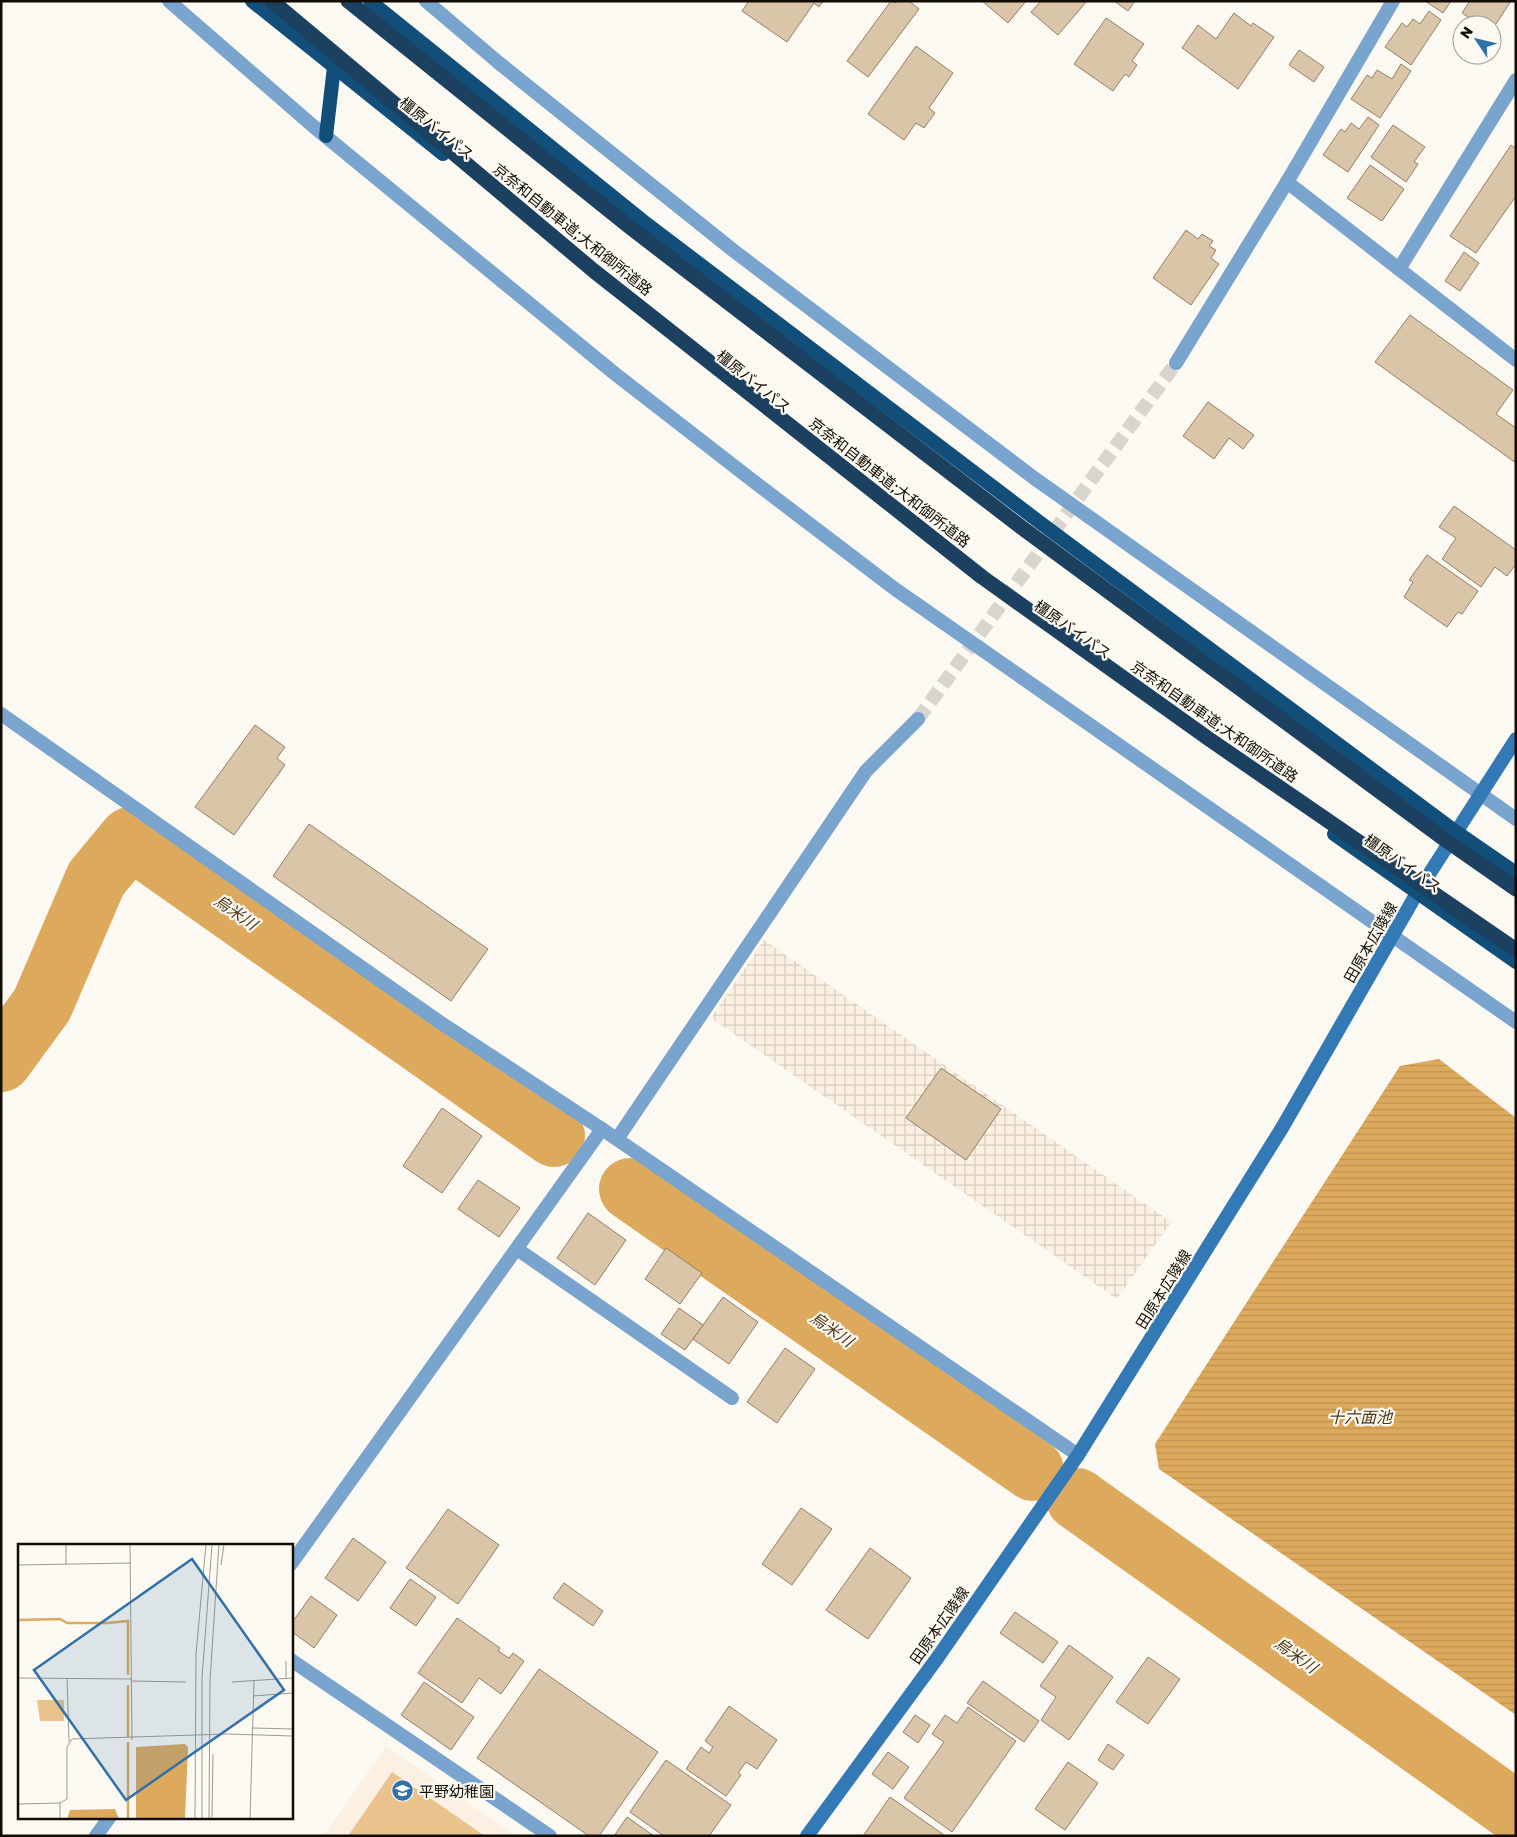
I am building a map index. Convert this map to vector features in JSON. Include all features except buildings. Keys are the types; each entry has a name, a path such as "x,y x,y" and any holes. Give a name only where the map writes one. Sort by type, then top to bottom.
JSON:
{"highway":[{"name":"橿原バイパス","path":"252,1 986,588 1516,962"},
{"name":"京奈和自動車道;大和御所道路","path":"272,1 594,271 982,577 1209,740 1516,950"},
{"path":"348,1 631,228 1021,527 1440,836 1516,889"},
{"path":"370,1 643,220 1038,521 1455,831 1516,873"},
{"path":"326,136 334,66"}],"main road":[{"name":"田原本広陵線","path":"807,1836 938,1656 1078,1455 1282,1128 1417,893 1455,831 1481,795 1516,739"}],"street":[{"path":"169,1 326,136 614,373 895,589 1516,1022"},
{"path":"426,1 506,69 734,251 1034,478 1516,819"},
{"path":"1176,363 1287,182 1393,1"},
{"path":"1399,269 1516,80"},
{"path":"1287,182 1516,360"},
{"path":"1,714 438,1021 602,1129 1078,1455"},
{"path":"616,1139 866,771 918,719"},
{"path":"292,1563 602,1129"},
{"path":"517,1249 732,1398"},
{"path":"292,1661 550,1836"},
{"path":"96,1836 107,1820"}],"shaded area":[{"path":"764,940 1171,1222 1117,1299 711,1018"},
{"name":"平野幼稚園","path":"386,1746 516,1836 324,1836"},
{"path":"392,1772 485,1836 348,1836"}],"water":[{"name":"十六面池","path":"1439,1059 1516,1118 1516,1715 1159,1469 1155,1444 1400,1066"}],"waterway":[{"name":"烏米川","path":"1,1061 42,1005 96,879 130,838 554,1136"},
{"name":"烏米川","path":"630,1189 1033,1470"},
{"name":"烏米川","path":"1077,1499 1516,1812"}],"tunnel":[{"path":"918,719 1176,363"}],"place":[{"name":"平野幼稚園","path":"403,1791"}]}
